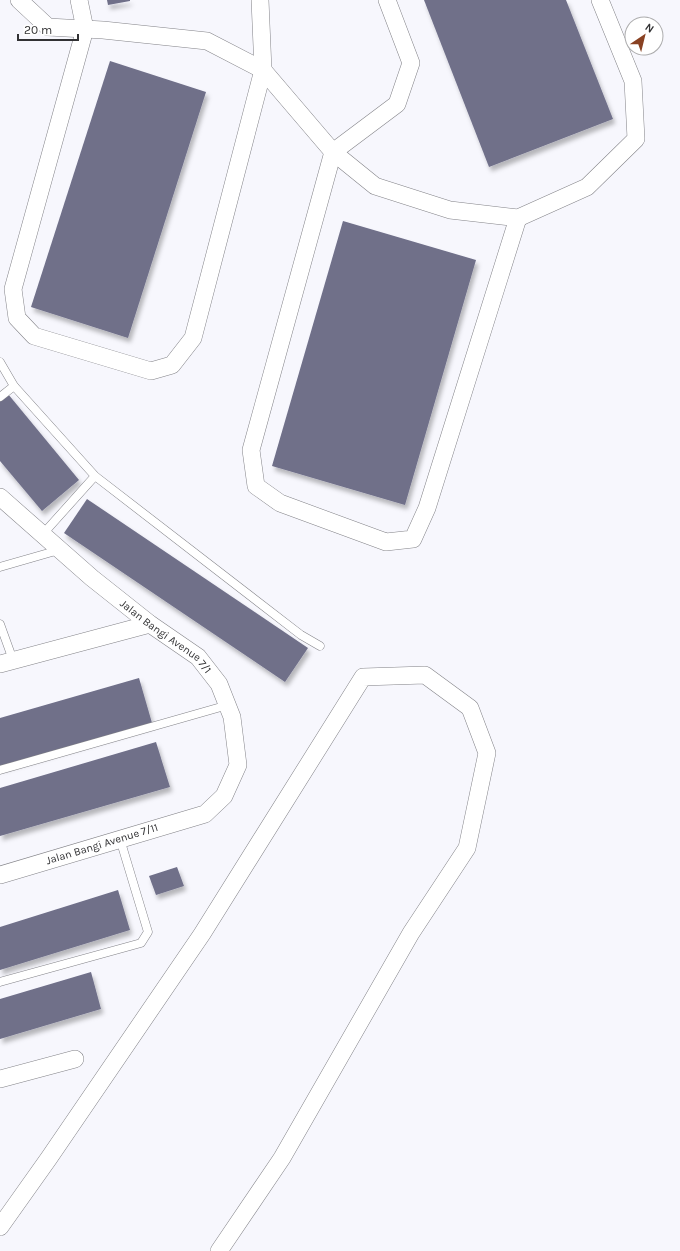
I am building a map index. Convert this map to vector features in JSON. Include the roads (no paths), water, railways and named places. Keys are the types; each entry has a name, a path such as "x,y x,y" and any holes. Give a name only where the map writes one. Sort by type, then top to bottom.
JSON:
{"street":[{"path":"19,0 48,27 85,29 207,41 263,70 333,152 375,186 450,210 518,218 587,187 636,139 633,81 600,0"},
{"path":"79,0 85,29 13,289 17,318 34,336 151,371 172,365 193,338 263,70 260,0"},
{"path":"387,0 411,63 397,104 333,152 251,450 256,486 280,502 386,542 413,539 427,508 518,218"},
{"name":"Jalan Bangi Avenue 7/1","path":"0,497 42,535 150,624 198,657 219,684 232,717 238,765 224,796 205,814"},
{"path":"7,662 150,624"},
{"path":"0,1227 202,934 363,677 425,675 470,708 487,753 467,848 411,933 282,1158 219,1251"},
{"name":"Jalan Bangi Avenue 7/11","path":"0,875 205,814"},
{"path":"0,1079 74,1058"}],"lane":[{"path":"0,362 14,386 95,476 301,635 320,646"},
{"path":"0,397 14,386"},
{"path":"42,535 95,476"},
{"path":"0,567 60,549"},
{"path":"0,624 7,662"},
{"path":"0,770 228,705"},
{"path":"0,982 141,943 148,932 120,839"}]}
